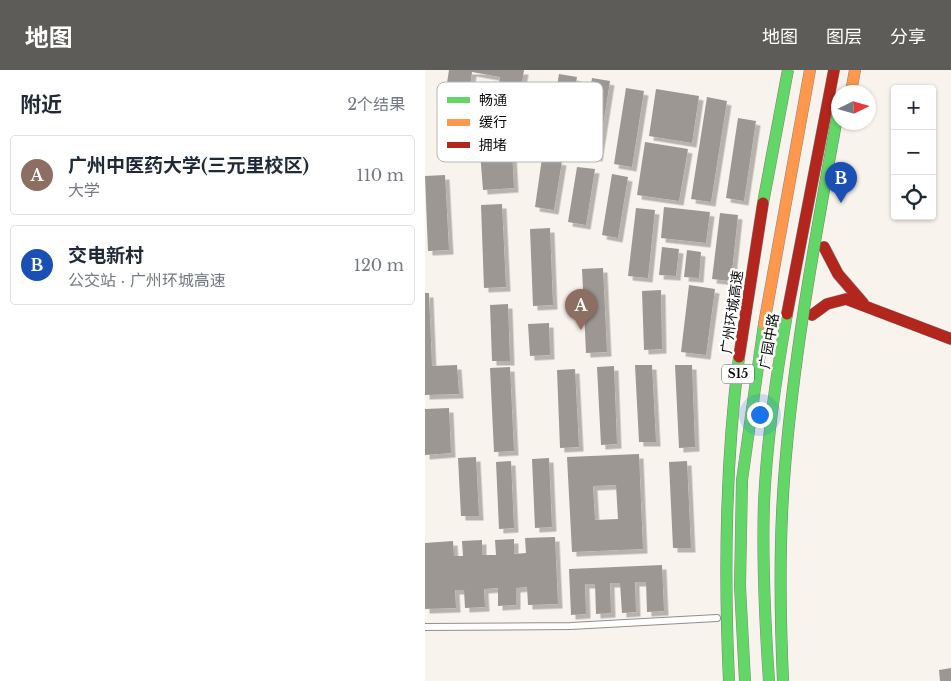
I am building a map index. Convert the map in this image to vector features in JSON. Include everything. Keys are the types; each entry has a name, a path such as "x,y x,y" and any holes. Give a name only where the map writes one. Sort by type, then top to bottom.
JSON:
{"main road":[{"path":"721,681 717,618 718,522 724,423 739,301 764,154 782,70"},
{"name":"广州环城高速","path":"729,681 725,556 727,474 753,266 782,70"},
{"name":"广园中路","path":"745,681 740,578 742,480 761,342 809,70"},
{"path":"843,85 846,70"},
{"path":"852,85 855,70"},
{"name":"广园中路","path":"769,681 764,612 764,514 772,417 833,74"},
{"path":"783,681 781,534 790,409 808,286 836,130"},
{"path":"792,681 789,585 791,502 801,395 812,315 842,130"},
{"path":"764,154 787,197"},
{"path":"812,185 815,216 824,246 838,274 863,304"},
{"path":"784,342 812,315 836,301 846,299 951,339"},
{"path":"778,681 790,652"}],"lane":[{"path":"425,627 571,626 717,618"}],"building":[{"path":"449,70 524,70 522,82 499,82 500,77 472,72 471,82 447,82"},
{"path":"559,74 577,77 576,82 558,82"},
{"path":"592,78 610,81 603,125 603,82 591,82"},
{"path":"626,88 644,91 632,167 614,164"},
{"path":"656,89 699,96 692,143 649,136"},
{"path":"707,97 727,101 711,202 691,199"},
{"path":"738,118 756,121 744,201 726,198"},
{"path":"645,142 688,149 679,201 637,195"},
{"path":"481,162 513,162 514,188 483,190"},
{"path":"541,162 562,162 554,210 535,207"},
{"path":"577,167 595,169 586,225 568,222"},
{"path":"612,174 628,177 618,238 602,235"},
{"path":"445,175 449,250 428,251 425,176"},
{"path":"502,204 506,287 484,288 481,205"},
{"path":"664,207 710,212 706,243 661,238"},
{"path":"636,208 655,210 648,278 628,276"},
{"path":"720,213 738,215 731,281 712,279"},
{"path":"550,228 553,305 533,306 530,229"},
{"path":"662,247 679,249 676,276 659,275"},
{"path":"687,250 701,252 699,278 684,277"},
{"path":"603,268 607,352 586,353 582,269"},
{"path":"689,285 715,289 706,355 681,352"},
{"path":"661,290 662,349 644,350 642,291"},
{"path":"425,293 429,293 432,366 457,365 459,394 425,395"},
{"path":"508,304 510,361 492,361 490,305"},
{"path":"549,323 550,355 530,356 528,324"},
{"path":"635,365 652,365 656,442 639,442"},
{"path":"675,365 692,365 695,447 679,448"},
{"path":"614,366 617,444 601,445 597,367"},
{"path":"510,367 514,451 494,452 490,368"},
{"path":"575,369 579,447 560,448 557,370"},
{"path":"449,408 451,453 425,455 425,409"},
{"path":"639,454 643,549 572,552 567,457","holes":["616,485 618,519 595,520 593,486"]},
{"path":"476,457 479,516 461,516 458,458"},
{"path":"549,458 552,527 535,528 532,459"},
{"path":"511,461 514,528 499,529 496,462"},
{"path":"687,461 691,548 673,548 669,462"},
{"path":"555,537 558,604 528,605 527,587 516,588 516,605 498,606 498,588 484,589 485,607 465,608 464,590 455,590 456,608 425,609 425,543 453,541 454,556 463,556 462,541 482,540 482,555 496,555 495,540 514,539 514,554 526,553 525,538"},
{"path":"662,565 664,611 647,612 646,582 635,582 636,612 622,613 620,583 610,583 611,613 596,614 595,584 585,584 586,614 571,615 569,569"},
{"path":"951,668 951,681 940,681 939,670"}],"traffic: fast":[{"path":"763,203 788,70"},
{"path":"783,681 781,606 782,505 788,434 806,295 835,130"},
{"path":"769,681 764,592 764,502 767,455 787,314"},
{"path":"745,681 740,586 742,480 764,324"},
{"path":"729,681 726,600 728,478 739,357"}],"traffic: slow":[{"path":"764,324 810,70"},
{"path":"852,85 855,70"}],"traffic: jam":[{"path":"787,314 834,70"},
{"path":"739,357 763,203"},
{"path":"824,247 838,274 863,303"},
{"path":"812,315 827,304 846,299 951,339"}],"place":[{"name":"交电新村","path":"841,203"},
{"name":"广州中医药大学(三元里校区)","path":"581,330"}]}
